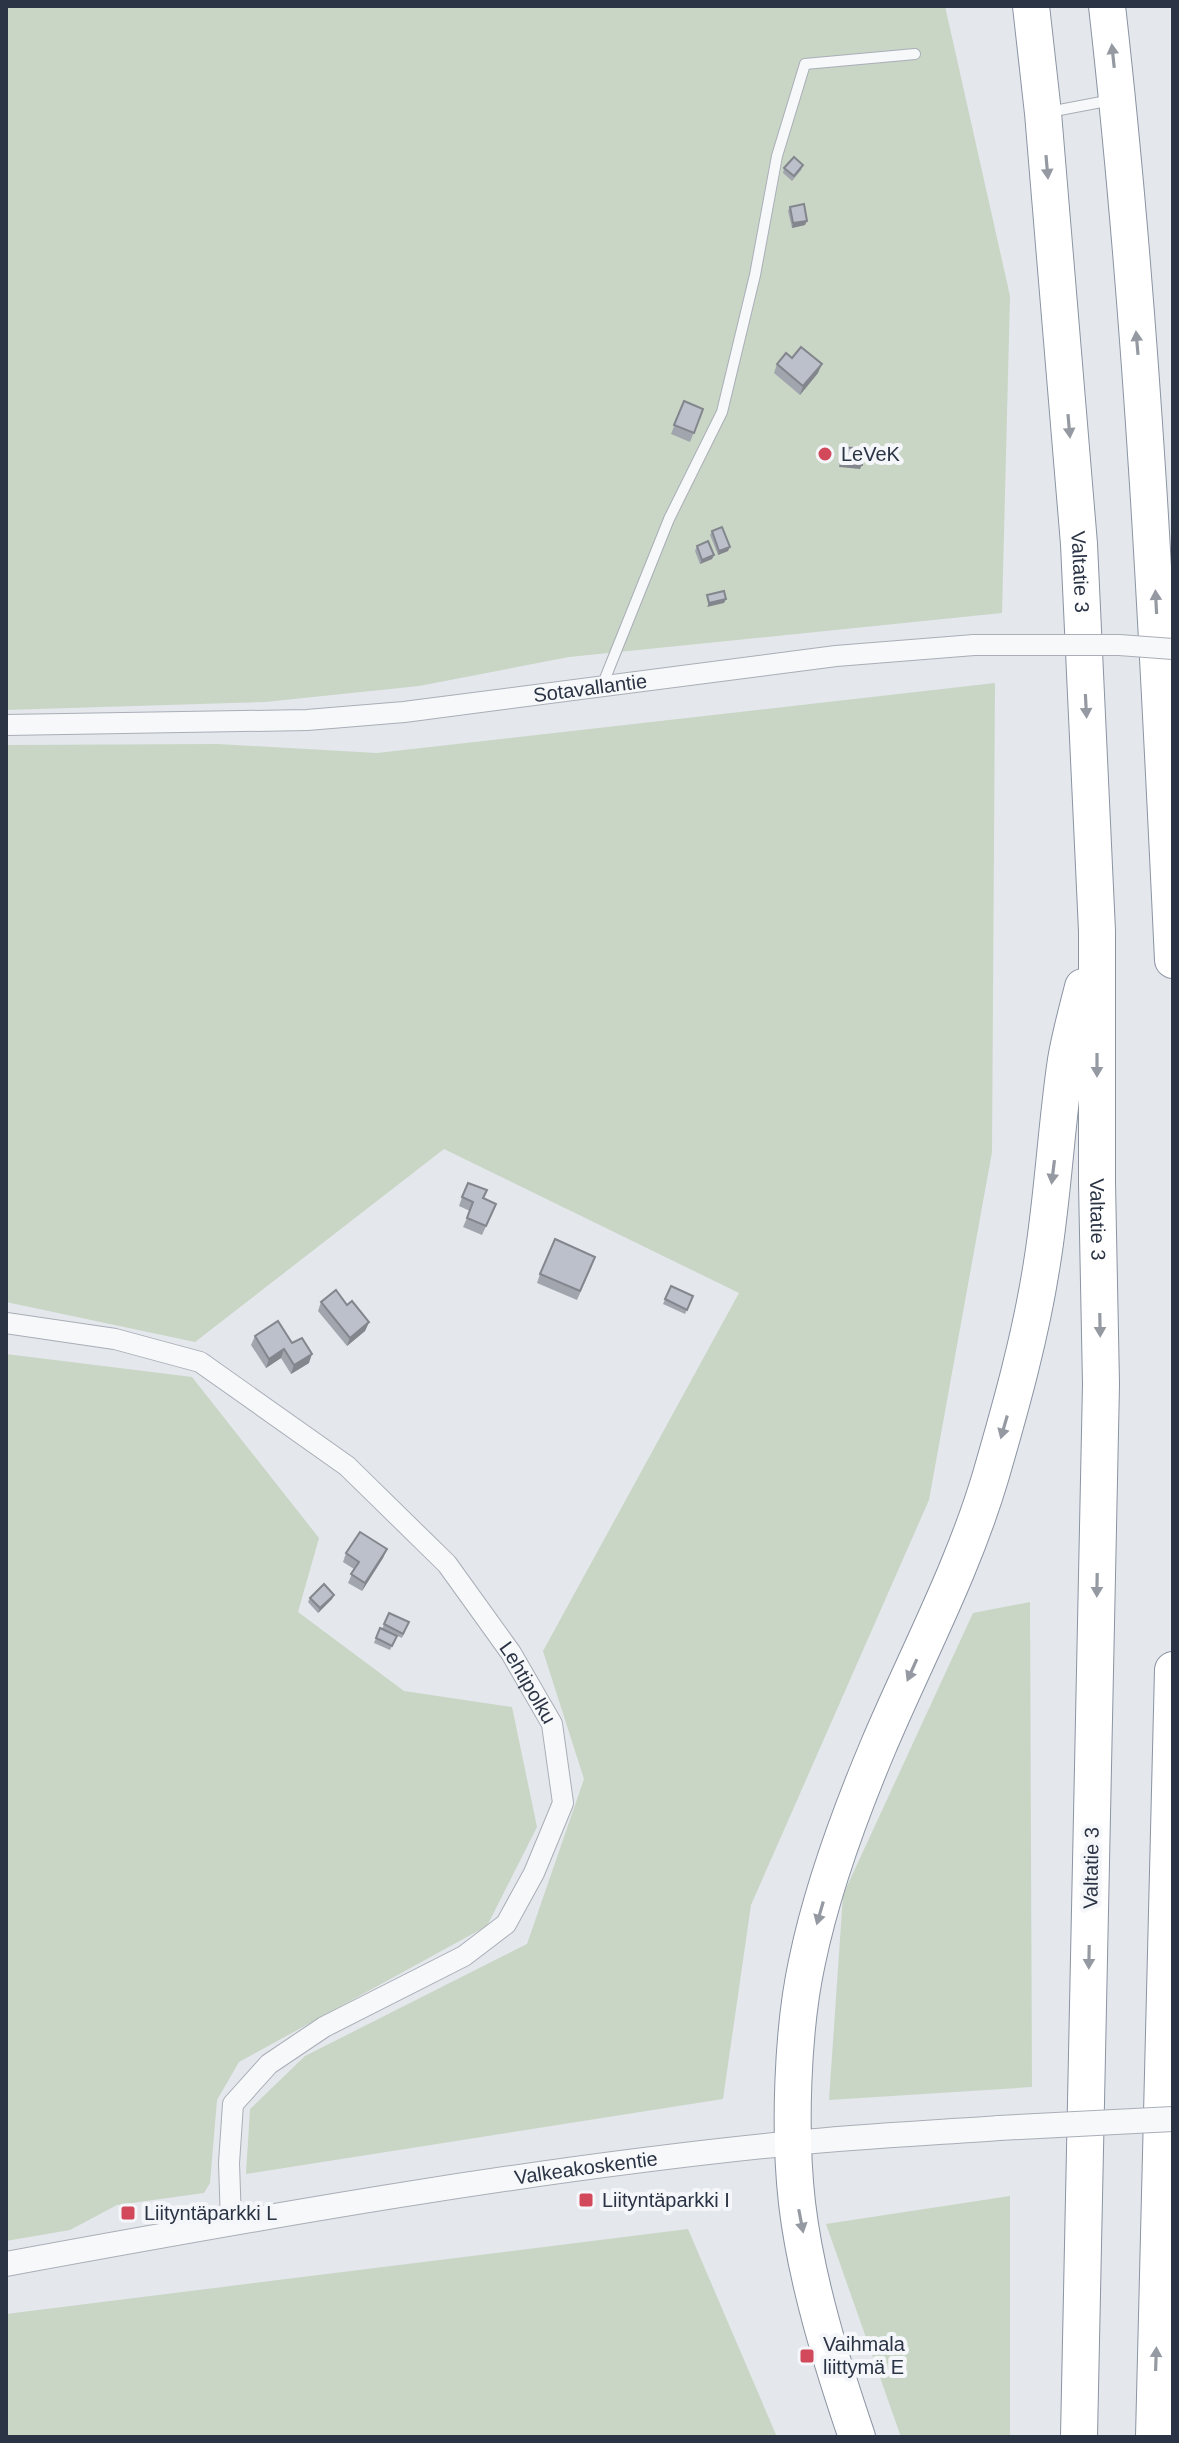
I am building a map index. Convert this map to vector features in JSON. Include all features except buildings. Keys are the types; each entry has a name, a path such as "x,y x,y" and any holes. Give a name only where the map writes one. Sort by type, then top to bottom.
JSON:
{"highway":[{"name":"Valtatie 3","path":"1031,6 1043,113 1079,544 1097,931 1101,1384 1079,2437"},
{"path":"1107,6 1118,99 1154,548 1173,960"},
{"path":"857,2437 817,2303 797,2204 794,2143 797,2031 807,1962 837,1855 877,1749 946,1596 989,1481 1022,1366 1043,1262 1066,1057 1097,931"},
{"path":"1154,2437 1172,1812 1173,1670"}],"street":[{"name":"Sotavallantie","path":"6,725 307,720 404,712 836,656 974,645 1119,645 1173,649"},
{"name":"Lehtipolku","path":"6,1323 115,1339 200,1362 347,1466 447,1564 511,1653 552,1724 563,1803 534,1873 506,1924 464,1956 324,2027 269,2064 233,2104 229,2163 231,2222"},
{"name":"Valkeakoskentie","path":"6,2264 231,2222 568,2171 794,2143 1173,2119"}],"lane":[{"path":"602,686 669,519 722,412 755,275 777,156 805,64 915,54"},
{"path":"1043,113 1118,99"}],"green space":[{"path":"6,6 945,6 1010,296 1002,613 569,657 419,686 265,702 6,710"},
{"path":"995,683 992,1152 929,1500 751,1905 723,2099 246,2174 250,2109 305,2056 527,1944 584,1779 543,1651 739,1293 444,1149 195,1342 6,1302 6,745 218,744 377,753"},
{"path":"6,1354 192,1377 319,1538 298,1612 404,1691 512,1707 537,1827 487,1926 239,2062 217,2100 210,2183 204,2193 117,2205 70,2230 6,2241"},
{"path":"1030,1602 1032,2087 829,2100 843,1895 973,1613"},
{"path":"1010,2196 1010,2437 901,2437 826,2224"},
{"path":"688,2229 777,2437 6,2437 6,2314"}],"place":[{"name":"LeVeK","path":"825,454"},
{"name":"Liityntäparkki I","path":"586,2200"},
{"name":"Liityntäparkki L","path":"128,2213"},
{"name":"Vaihmala liittymä E","path":"807,2356"}]}
